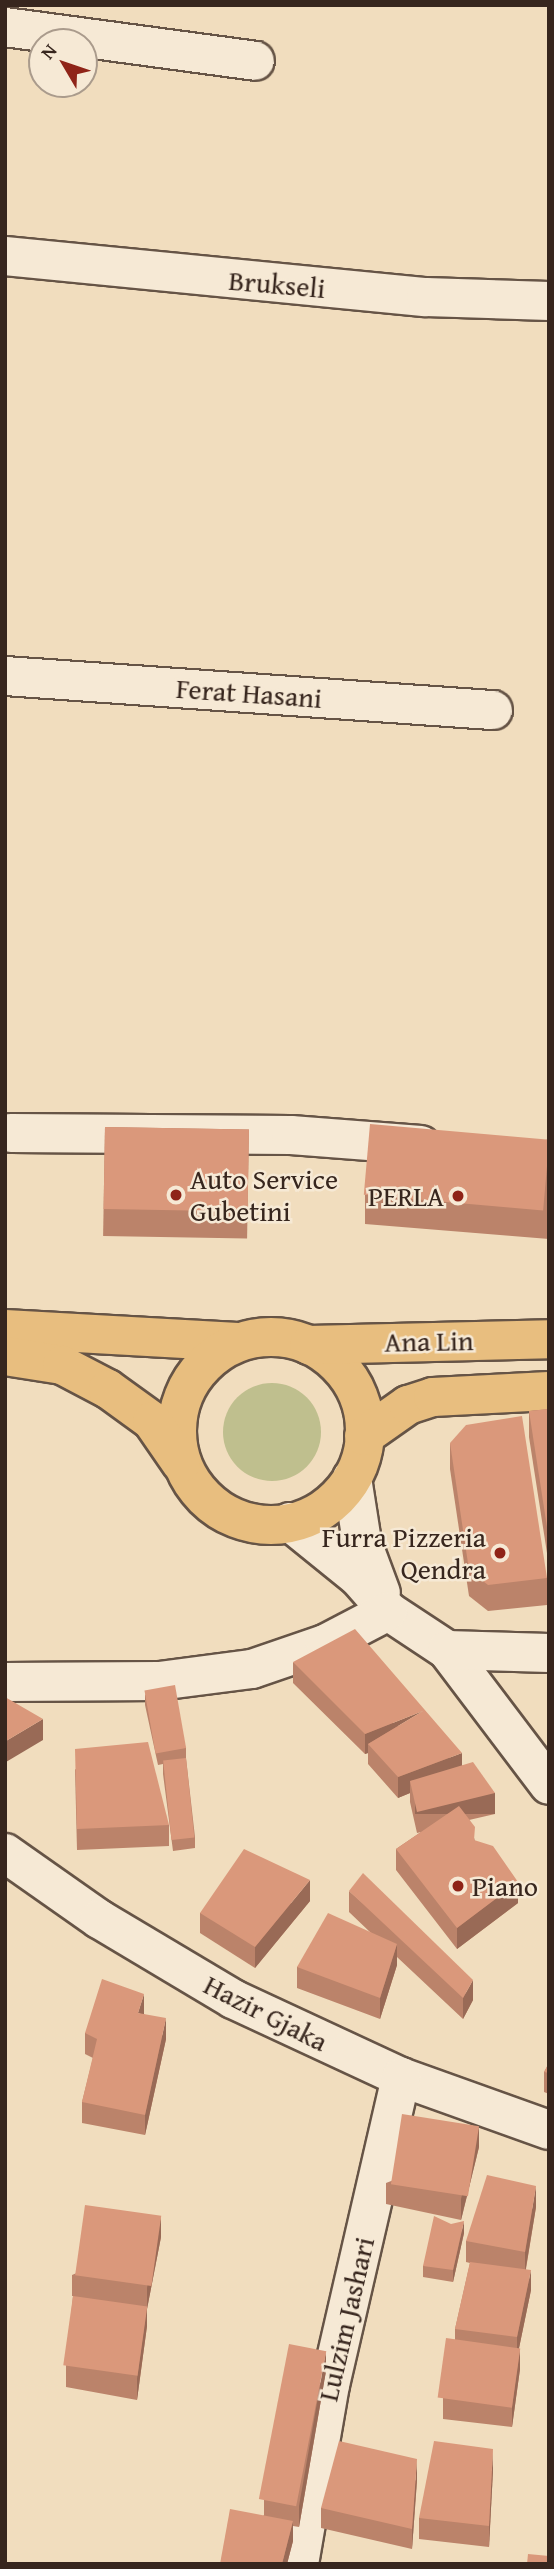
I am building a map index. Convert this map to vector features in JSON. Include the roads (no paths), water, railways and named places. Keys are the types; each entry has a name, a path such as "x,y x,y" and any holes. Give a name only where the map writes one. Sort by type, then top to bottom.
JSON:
{"main road":[{"path":"5,1329 238,1342 286,1338 309,1345 351,1382 364,1436 352,1478 326,1507 290,1522 268,1525 226,1513 194,1485 152,1421 108,1389 62,1365 5,1356"},
{"name":"Ana Lin","path":"309,1345 549,1339"},
{"path":"183,1466 181,1403 203,1366 238,1342"},
{"name":"Ana Lin","path":"364,1436 408,1405 433,1397 549,1391"}],"street":[{"path":"5,27 255,61"},
{"name":"Brukseli","path":"5,256 426,297 549,300"},
{"name":"Ferat Hasani","path":"5,676 493,710"},
{"path":"11,1133 291,1135 454,1147"},
{"path":"352,1478 362,1542 388,1611"},
{"path":"290,1522 358,1577 388,1611 447,1650 549,1785"},
{"path":"5,1682 159,1681 251,1669 326,1644 388,1611"},
{"path":"447,1650 549,1653"},
{"name":"Hazir Gjaka","path":"5,1853 99,1919 233,1999 401,2077 549,2130"},
{"name":"Lulzim Jashari","path":"299,2564 330,2385 401,2077"}],"place":[{"name":"Auto Service Gubetini","path":"176,1195"},
{"name":"PERLA","path":"458,1196"},
{"name":"Furra Pizzeria Qendra","path":"500,1553"},
{"name":"Piano","path":"458,1886"}]}
